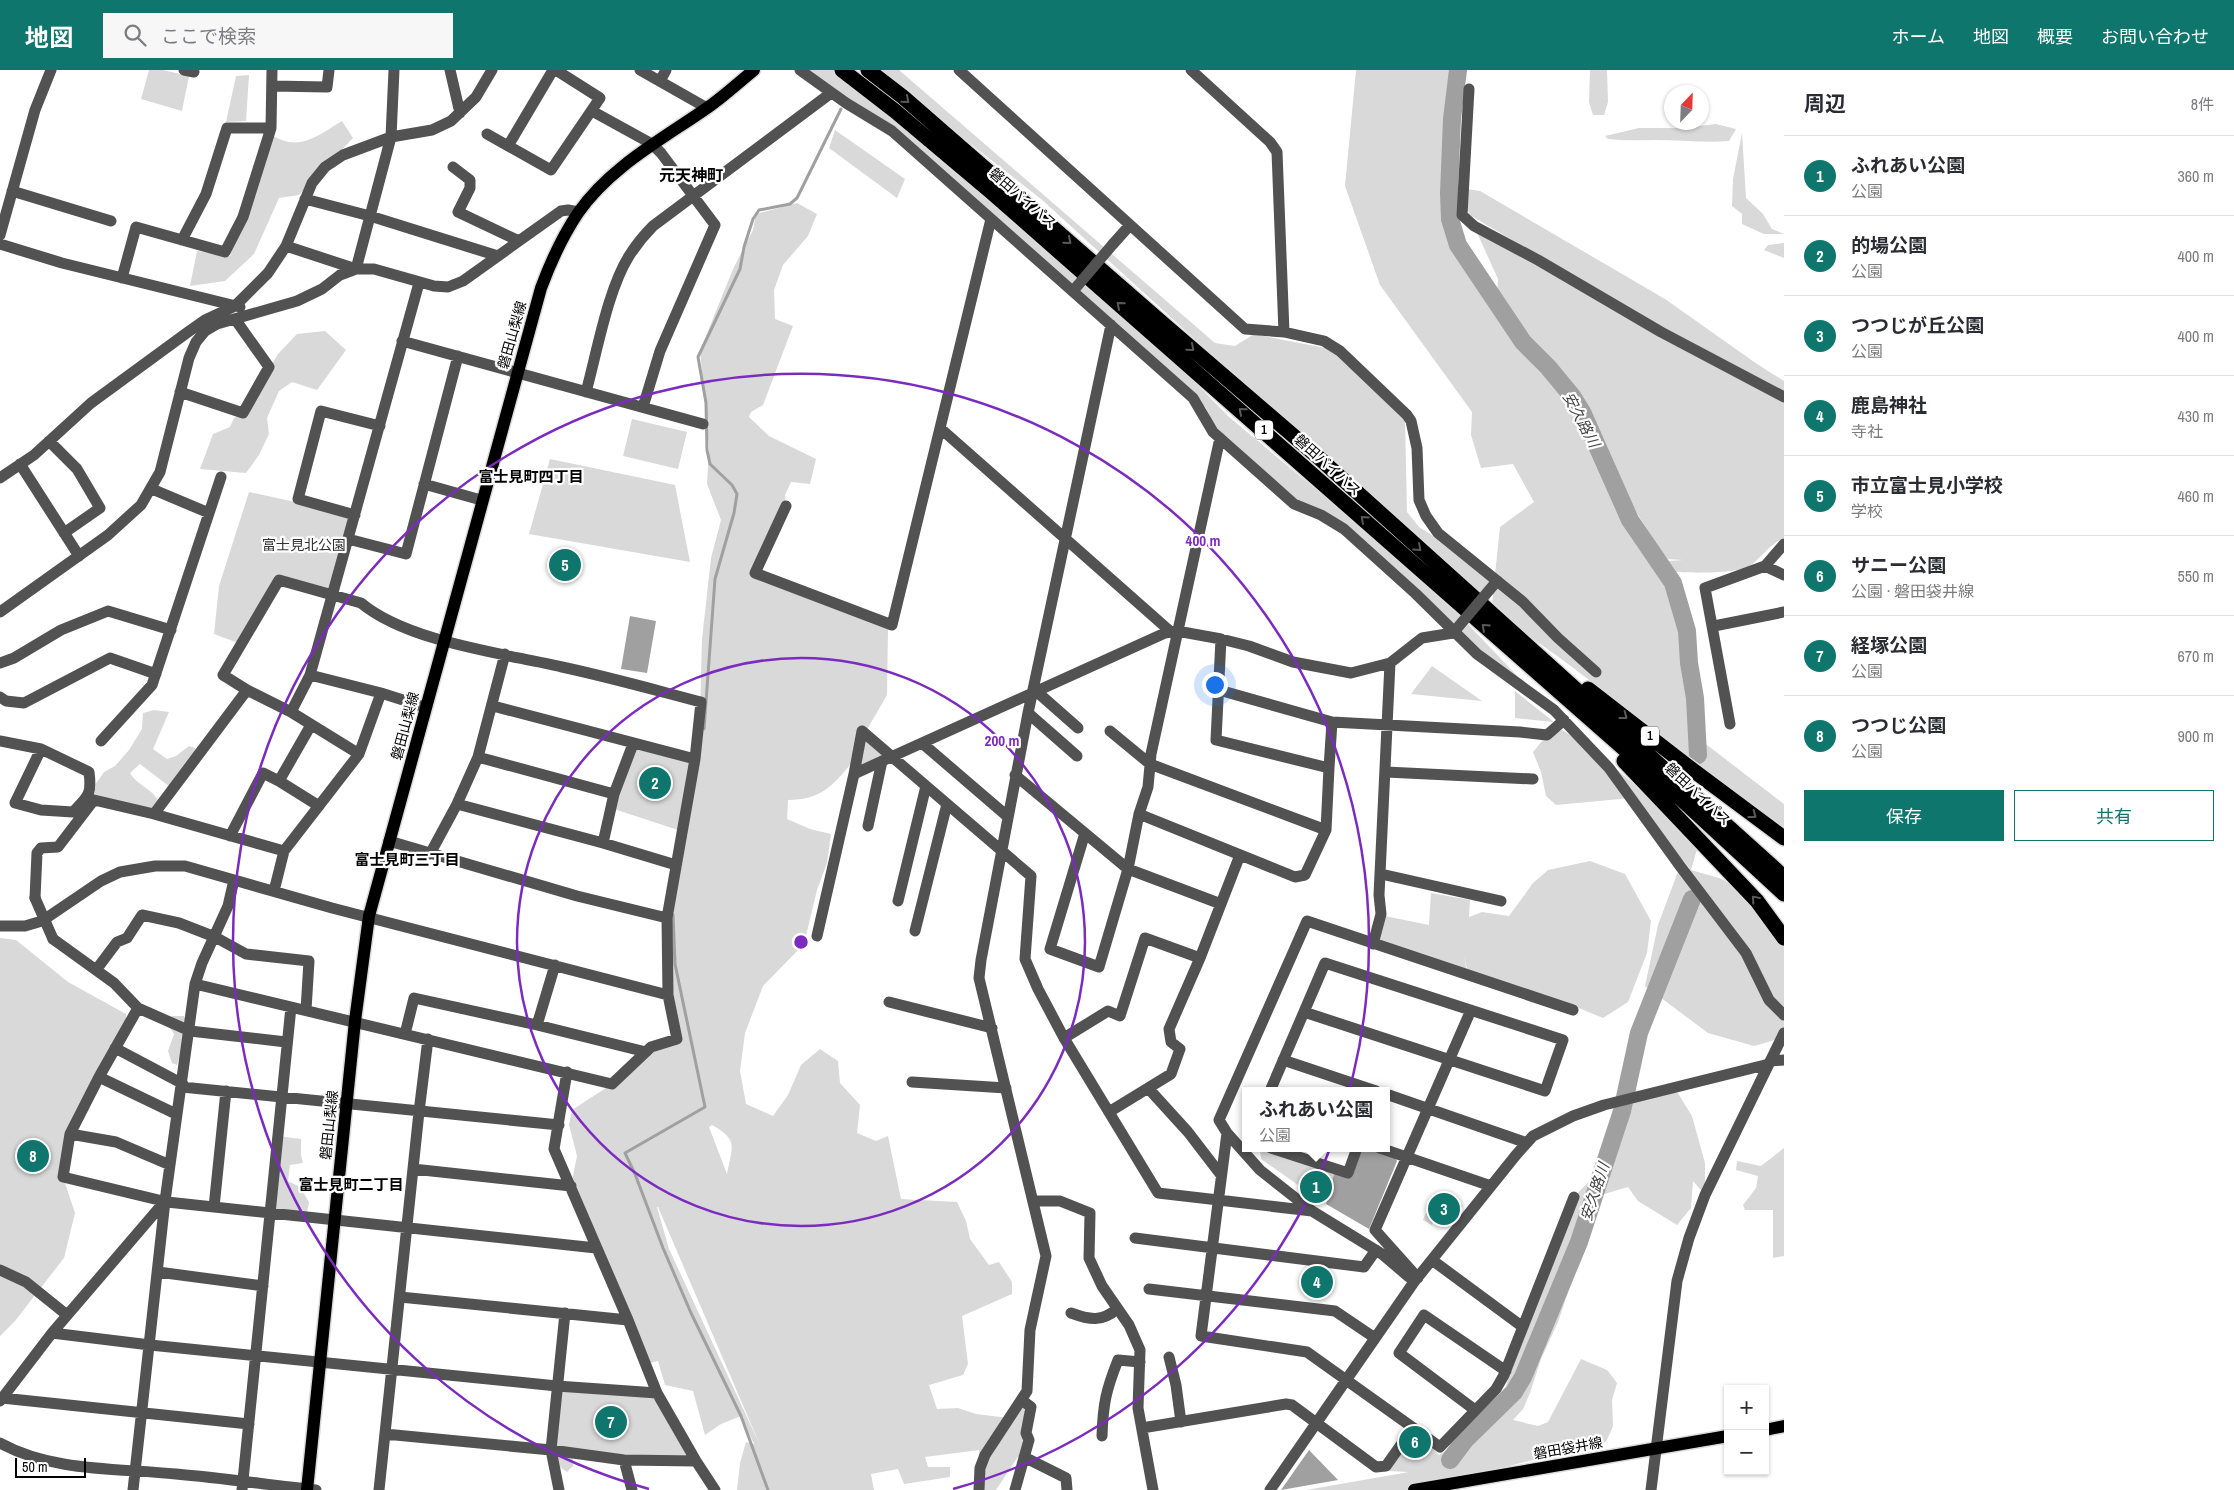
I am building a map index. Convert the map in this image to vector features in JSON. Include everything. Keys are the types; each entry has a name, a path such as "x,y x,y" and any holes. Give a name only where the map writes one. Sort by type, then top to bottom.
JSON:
{"highway":[{"name":"磐田バイパス","path":"842,70 997,197 1309,470 1510,641 1683,793 1714,814 1784,877"},
{"name":"磐田バイパス","path":"868,70 903,97 1160,322 1318,457 1510,641"},
{"name":"1","path":"1510,641 1784,838"},
{"path":"1510,641 1757,901 1784,938"},
{"name":"磐田バイパス","path":"1683,793 1716,833 1784,894"}],"main road":[{"name":"磐田山梨線","path":"310,1490 334,1220 355,1021 369,916 481,500 541,288 558,245 578,212 603,184 652,144 707,108 754,70"},
{"path":"1769,1429 1784,1426"},
{"name":"磐田袋井線","path":"1414,1490 1724,1437"}],"street":[{"path":"0,235 35,110 51,70"},
{"path":"122,278 136,227 226,252 243,218 272,128 272,70"},
{"path":"272,86 327,87 329,70"},
{"path":"356,269 391,137 394,70"},
{"path":"450,70 460,112"},
{"path":"0,478 49,442 91,403 193,328 205,320 235,306 268,273 286,246 312,184 325,166 343,155 391,137 432,130 451,121 476,97 492,70"},
{"path":"487,134 508,146 552,170 600,98 555,70 508,146"},
{"path":"640,70 707,108"},
{"path":"660,81 666,70"},
{"path":"800,70 831,93 892,131 1193,398 1213,432 1294,504 1321,515 1344,529 1416,594 1453,633 1477,654 1554,710 1610,768 1680,866 1746,953 1769,1000 1784,1015"},
{"path":"959,70 1245,329 1284,332 1324,340 1340,351 1412,421 1417,448 1419,500 1426,516 1438,533 1497,581 1596,672"},
{"path":"1191,70 1270,142 1277,152 1284,332"},
{"path":"1469,89 1462,214 1474,226 1538,260 1652,328 1784,397"},
{"path":"586,392 611,298 628,257 653,226 831,93"},
{"path":"592,111 652,144 715,225 660,351 643,407"},
{"path":"182,240 206,194 227,128 272,128"},
{"path":"453,167 470,180 470,188 458,212 520,241"},
{"path":"12,191 111,221"},
{"path":"305,199 370,216 498,256"},
{"path":"286,246 356,269 374,269 419,283 448,287 463,281 561,211 578,212"},
{"path":"786,506 755,573 892,625 991,218"},
{"path":"1072,291 1130,224"},
{"path":"0,244 62,263 235,306 253,313"},
{"path":"0,612 128,519 141,505 160,472 189,358 196,342 205,331 217,324 297,301 322,289 340,275 356,269"},
{"path":"291,712 310,675 419,283"},
{"path":"180,392 243,413 269,367 235,319"},
{"path":"979,1490 980,1468 984,1455 990,1444 1023,1401 1029,1384 1030,1330 1046,1256 979,978 1000,850 1015,775 1111,325"},
{"path":"402,341 703,424"},
{"path":"348,539 406,554 458,356"},
{"path":"355,515 298,499 321,411 380,426"},
{"path":"940,428 1174,632"},
{"path":"1085,833 1050,949 1099,967 1128,869 1139,814 1148,787 1150,764 1174,632 1220,438"},
{"path":"49,442 77,468 100,508 64,533"},
{"path":"20,464 79,556"},
{"path":"102,741 152,685 221,477"},
{"path":"424,484 481,500"},
{"path":"152,488 209,513"},
{"path":"1730,724 1714,626 1705,588 1765,566 1784,544"},
{"path":"1765,566 1784,575"},
{"path":"194,984 612,1084 651,1047 677,1039 668,994 667,918 695,758 702,702 443,640 407,629 372,612 361,603 279,580 223,675 247,690 291,712 359,754"},
{"path":"854,774 1034,692 1174,632 1221,639 1249,646 1293,662 1351,673 1390,663 1422,638 1453,633 1497,581"},
{"path":"0,663 14,658 62,630 108,611 171,630"},
{"path":"1714,626 1784,612"},
{"path":"1221,639 1216,740 1329,768"},
{"path":"430,854 457,804 478,757 493,706 505,654"},
{"path":"0,697 6,701 24,703 110,658 156,674"},
{"path":"1373,944 1382,914 1379,895 1390,663"},
{"path":"310,675 381,693 426,707"},
{"path":"154,814 247,690"},
{"path":"1219,690 1332,722 1547,735 1564,720"},
{"path":"1034,692 1078,728"},
{"path":"274,891 284,851 359,754 381,693"},
{"path":"493,706 633,744 695,758"},
{"path":"1028,713 1077,756"},
{"path":"1139,814 1295,877 1305,874 1326,830 1332,722"},
{"path":"279,781 311,725"},
{"path":"817,936 862,731 887,759 926,786 1031,876 1025,960 1038,990 1064,1038 1158,1193 1312,1211"},
{"path":"1110,731 1150,764 1326,830"},
{"path":"0,741 41,749 89,772 91,788 73,812 41,810 15,802 41,749"},
{"path":"922,743 1007,816"},
{"path":"603,843 614,794 633,744"},
{"path":"478,757 614,794"},
{"path":"868,826 887,759"},
{"path":"1386,772 1533,779"},
{"path":"230,836 263,773 319,806"},
{"path":"1015,775 1128,869 1221,904"},
{"path":"898,901 926,786"},
{"path":"284,851 154,814 94,800 58,847 41,848 37,852 35,898 53,940 114,983 138,1008 190,1031 286,1042"},
{"path":"457,804 603,843 676,865"},
{"path":"916,932 947,804"},
{"path":"389,841 577,896 667,918"},
{"path":"1109,1112 1171,1074 1180,1050 1171,1042 1169,1029 1200,958 1240,855"},
{"path":"0,926 25,926 42,921 101,881 120,872 135,869 186,866 274,891 668,994"},
{"path":"1381,874 1501,901"},
{"path":"133,1490 165,1201 176,1114 190,1031 194,984 228,906 234,880"},
{"path":"96,970 117,942 127,938 142,915 178,923 215,937 246,954 309,961 306,1010"},
{"path":"1242,1150 1226,1133 1219,1120 1307,921 1573,1010"},
{"path":"1064,1038 1108,1011 1120,1016 1145,938 1200,958"},
{"path":"1272,1087 1325,963 1563,1040 1545,1091 1304,1012"},
{"path":"537,1024 555,965"},
{"path":"405,1034 414,998 537,1024 646,1052"},
{"path":"890,1002 992,1028"},
{"path":"243,1485 255,1354 272,1213 286,1042 291,1007"},
{"path":"138,1008 99,1077 70,1134 63,1177 165,1201 596,1248"},
{"path":"1416,1280 1375,1230 1430,1108 1471,1010"},
{"path":"1650,1490 1677,1281 1689,1238 1705,1195 1784,1033"},
{"path":"379,1490 428,1039"},
{"path":"115,1048 182,1085 419,1112 559,1125"},
{"path":"1283,1060 1364,1087"},
{"path":"1270,1490 1416,1280 1526,1143 1534,1136 1550,1126 1604,1105 1784,1060"},
{"path":"567,1072 554,1149 658,1393 696,1462 714,1490"},
{"path":"99,1077 176,1114"},
{"path":"912,1082 1006,1088"},
{"path":"1148,1088 1188,1132 1221,1175"},
{"path":"214,1207 226,1091"},
{"path":"1390,1095 1526,1143"},
{"path":"1226,1133 1201,1336 1307,1352 1440,1447 1496,1389 1506,1371 1574,1197"},
{"path":"70,1134 116,1142 170,1164"},
{"path":"1243,1152 1260,1170 1312,1211 1376,1250 1416,1280"},
{"path":"1284,1152 1348,1173 1356,1152"},
{"path":"1390,1152 1491,1186"},
{"path":"413,1169 571,1186"},
{"path":"1,1399 52,1333 165,1201"},
{"path":"1033,1201 1060,1201 1090,1213 1089,1258 1102,1286 1129,1325 1140,1350 1137,1393 1153,1490"},
{"path":"1135,1238 1364,1267 1376,1250"},
{"path":"1432,1260 1523,1327"},
{"path":"0,1270 26,1282 67,1315"},
{"path":"158,1272 263,1286"},
{"path":"1149,1289 1206,1294 1335,1311 1375,1338"},
{"path":"400,1297 628,1320"},
{"path":"1071,1314 1083,1317 1107,1318 1117,1309"},
{"path":"559,1490 551,1450 565,1313"},
{"path":"1475,1410 1399,1353 1424,1315 1506,1371"},
{"path":"52,1333 150,1345 255,1354 557,1386 658,1393"},
{"path":"1169,1357 1176,1385 1181,1422"},
{"path":"1102,1436 1105,1398 1118,1360 1140,1362"},
{"path":"1,1399 249,1424"},
{"path":"1015,1490 1029,1440 1026,1433 1031,1407 1023,1401"},
{"path":"1142,1428 1286,1404 1292,1405 1376,1467 1386,1466 1413,1428"},
{"path":"386,1434 551,1450 624,1460 696,1462"},
{"path":"0,1443 16,1451 80,1467 136,1470 243,1485 310,1490"},
{"path":"1024,1456 1066,1478 1067,1490"},
{"path":"624,1460 632,1490"}],"green space":[{"path":"149,70 163,70 189,76 182,111 141,99"},
{"path":"801,70 838,70 1111,297 1229,417 1337,507 1464,620 1540,700 1445,624 1366,548 1284,495 1220,438 1206,408 919,155"},
{"path":"876,70 899,70 1215,343 1235,346 1254,334 1330,349 1405,419 1407,512 1419,527 1463,555 1494,584 1500,527 1534,502 1513,464 1481,468 1471,435 1472,412 1380,285 1345,186 1356,70 1457,70 1443,193 1462,252 1512,327 1567,395 1582,421 1593,456 1615,493 1635,541 1662,577 1683,621 1691,677 1694,735 1784,804 1784,831 1571,666 1491,612 1494,586 1481,600 1041,199"},
{"path":"1590,70 1607,70 1608,102 1604,115 1593,115 1589,102"},
{"path":"249,75 246,121 226,122 236,76"},
{"path":"342,121 353,138 299,195 279,198 254,254 225,281 190,286 197,251 230,256 270,134 280,140 299,142 316,137"},
{"path":"1716,124 1736,129 1729,141 1620,140 1608,139 1605,136 1639,128 1709,130 1709,125"},
{"path":"835,130 905,179 897,198 829,148"},
{"path":"1742,133 1746,198 1763,214 1772,229 1784,234 1764,234 1742,224 1742,214 1732,206 1733,179"},
{"path":"1467,189 1480,191 1665,299 1784,381 1784,538 1775,543 1755,562 1745,568 1715,572 1676,572 1668,561 1683,560 1666,559 1621,488 1583,399 1527,338 1497,294 1498,279 1474,226 1692,347 1470,215 1460,195"},
{"path":"797,203 817,214 808,236 783,265 774,290 775,319 793,326 763,405 751,412 749,417 769,436 816,459 810,484 791,482 785,495 786,506 755,573 888,629 887,695 865,733 891,757 855,770 857,756 828,788 811,797 788,800 787,819 810,829 831,834 827,863 817,890 804,944 763,986 745,1033 740,1071 746,1104 773,1116 788,1095 801,1065 820,1049 838,1061 840,1083 860,1105 857,1133 876,1141 888,1136 901,1199 957,1202 966,1221 970,1239 989,1265 999,1262 1012,1282 1012,1294 962,1316 968,1364 963,1375 929,1385 937,1409 958,1408 976,1414 1009,1418 1023,1401 1029,1440 996,1490 979,1490 979,1450 925,1457 928,1467 950,1467 950,1477 904,1484 898,1469 871,1474 874,1490 737,1490 740,1463 746,1442 754,1444 741,1416 721,1424 705,1435 693,1391 665,1385 658,1361 646,1364 571,1186 577,1156 569,1125 572,1110 612,1084 651,1048 677,1039 667,918 681,831 611,808 633,744 699,757 702,639 711,558 721,520 707,484 709,447 700,351 733,269 753,230 756,214","holes":["712,1125 721,1130 732,1145 727,1174 709,1127","658,1207 760,1445 669,1249"]},
{"path":"1784,243 1784,258 1764,250 1768,245"},
{"path":"325,331 346,350 317,390 292,382 279,391 267,418 269,434 259,455 246,473 200,469 213,434 230,427 234,418 243,413 278,354 297,334"},
{"path":"632,419 687,432 678,469 623,456"},
{"path":"550,459 675,485 690,562 529,534"},
{"name":"富士見北公園","path":"249,492 355,515 332,595 279,580 241,644 214,634 219,586"},
{"path":"1432,666 1482,701 1411,694"},
{"path":"1515,691 1554,722 1515,718"},
{"path":"154,710 169,712 153,749 167,759 176,756 189,746 195,748 195,754 170,787 140,764 130,773 152,792 158,800 154,814 88,795 104,772 115,766 129,750 142,729 143,713"},
{"path":"1562,730 1617,769 1697,849 1691,870 1722,879 1764,910 1784,938 1784,1033 1782,1038 1754,1046 1708,1033 1645,986 1658,925 1680,866 1690,869 1631,798 1556,805 1546,796 1541,772 1533,752 1547,735"},
{"path":"1590,861 1625,874 1651,921 1647,953 1628,1002 1603,1018 1569,1004 1468,973 1464,956 1467,972 1374,940 1385,916 1429,925 1431,893 1470,900 1469,917 1482,912 1509,916 1533,883 1548,870"},
{"path":"0,938 16,940 68,982 126,1014 126,1030 70,1134 63,1177 75,1213 64,1258 15,1321 0,1336"},
{"path":"172,1016 184,1016 187,1028 177,1065 172,1063 168,1051 174,1034 168,1025"},
{"path":"1674,1087 1692,1116 1705,1163 1705,1195 1693,1181 1691,1208 1677,1225 1638,1201 1628,1187 1601,1195 1558,1322 1541,1359 1523,1409 1513,1420 1538,1426 1548,1422 1581,1359 1607,1370 1617,1383 1612,1400 1613,1426 1606,1442 1411,1490 1306,1490 1409,1472 1387,1471 1413,1428 1439,1455 1449,1448 1506,1387 1515,1347 1574,1197 1616,1153 1612,1138 1633,1098"},
{"path":"277,1136 301,1139 303,1163 290,1165 288,1181 300,1187 309,1202 307,1213 272,1211"},
{"path":"1784,1148 1784,1256 1773,1258 1773,1210 1745,1210 1743,1205 1756,1188 1758,1176 1736,1170 1737,1161 1761,1166"},
{"path":"1260,1152 1274,1152 1336,1169 1325,1204 1261,1159"},
{"path":"1433,1195 1463,1205 1450,1224 1437,1213 1432,1225 1423,1220"},
{"path":"557,1386 656,1398 687,1457 573,1454 573,1466 567,1472 557,1465"}],"shaded area":[{"path":"630,616 656,621 647,673 621,669"},
{"path":"1359,1152 1378,1152 1395,1158 1397,1161 1369,1229 1326,1204 1335,1171 1351,1175"},
{"path":"1309,1450 1338,1480 1281,1490"}],"waterway":[{"name":"安久路川","path":"1458,70 1452,119 1449,193 1450,219 1458,245 1523,342 1548,367 1572,396 1582,412 1630,520 1673,583 1687,631 1689,663 1695,698 1698,755"},
{"path":"704,729 715,579 734,513 737,494 732,485 710,464 707,450 706,403 698,357 740,269 744,247 753,219 759,210 790,204 797,198 841,109"},
{"name":"安久路川","path":"1450,1460 1465,1440 1514,1392 1523,1377 1579,1242 1622,1111 1639,1033 1692,899"},
{"path":"673,915 675,964 705,1107 625,1153 691,1313 741,1416 768,1490"}],"place":[{"name":"市立富士見小学校","path":"565,565"},
{"name":"的場公園","path":"655,783"},
{"name":"つつじ公園","path":"33,1156"},
{"name":"ふれあい公園","path":"1316,1187"},
{"name":"つつじが丘公園","path":"1444,1209"},
{"name":"鹿島神社","path":"1317,1282"},
{"name":"経塚公園","path":"611,1422"},
{"name":"サニー公園","path":"1415,1442"}],"district":[{"name":"元天神町","path":"691,175"},
{"name":"富士見町四丁目","path":"531,477"},
{"name":"富士見町三丁目","path":"407,860"},
{"name":"富士見町二丁目","path":"351,1185"}]}
